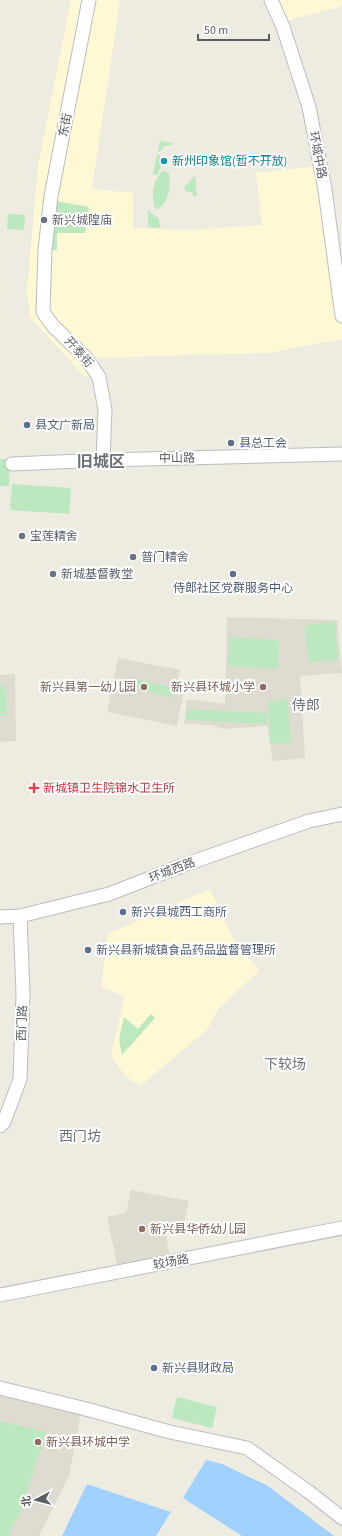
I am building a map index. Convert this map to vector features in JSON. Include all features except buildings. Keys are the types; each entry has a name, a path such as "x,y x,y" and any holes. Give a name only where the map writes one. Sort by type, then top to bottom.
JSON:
{"street":[{"name":"东街","path":"45,250 51,196 90,0"},
{"name":"环城中路","path":"271,0 283,27 309,107 325,190 342,316"},
{"name":"开泰街","path":"45,250 43,312 53,326 86,358 99,377 105,410 103,460"},
{"name":"中山路","path":"12,464 103,460 342,454"},
{"name":"环城西路","path":"0,917 20,916 109,894 184,865 309,821 342,814"},
{"name":"西门路","path":"0,1126 4,1122 20,1079 23,994 20,916"},
{"name":"较场路","path":"0,1294 342,1228"},
{"path":"0,1388 170,1432 247,1448 309,1492 342,1518"}],"shaded area":[{"path":"71,0 120,0 92,189 133,193 133,228 190,230 262,225 256,173 320,166 342,316 342,339 268,353 87,358 95,371 86,378 30,317 27,290 38,166"},
{"path":"271,0 342,0 342,4 339,7 281,22"},
{"name":"新兴县环城小学","path":"227,617 337,620 342,673 300,676 305,758 273,761 267,726 223,729 212,725 184,724 187,699 225,704"},
{"name":"新兴县第一幼儿园","path":"118,658 180,670 175,694 183,695 177,726 107,712"},
{"path":"15,674 16,741 0,742 0,675"},
{"path":"210,889 234,940 259,971 218,1009 207,1030 140,1086 126,1077 111,1055 125,996 101,987 108,934"},
{"name":"新兴县华侨幼儿园","path":"131,1190 189,1201 183,1227 165,1231 170,1257 118,1268 107,1217 126,1213"},
{"name":"新兴县环城中学","path":"0,1388 82,1408 69,1476 39,1536 0,1536"}],"green space":[{"path":"160,141 173,143 172,145 164,146 160,152 158,152"},
{"path":"157,155 160,155 161,166 157,175 153,174"},
{"path":"162,171 168,172 170,187 167,199 161,207 157,209 155,208 153,193 155,184"},
{"path":"194,176 197,196 194,196 192,192 185,191 184,187"},
{"path":"51,200 89,207 85,233 57,233 57,250 45,250"},
{"path":"148,210 159,219 160,228 148,227"},
{"path":"8,214 25,215 24,230 7,229"},
{"path":"0,459 10,459 9,486 0,486"},
{"path":"12,484 71,488 69,514 10,510"},
{"path":"335,622 338,660 308,662 305,625"},
{"path":"230,637 279,640 278,669 228,666"},
{"path":"136,679 173,688 171,697 134,688"},
{"path":"0,686 6,686 7,715 0,715"},
{"path":"288,700 291,743 271,744 268,701"},
{"path":"187,709 267,713 267,724 186,720"},
{"path":"151,1014 155,1018 122,1055 119,1039 124,1017 138,1029"},
{"path":"177,1397 217,1407 212,1428 172,1418"},
{"path":"0,1421 46,1432 21,1510 9,1536 0,1536"}],"water":[{"path":"206,1460 222,1464 268,1486 334,1536 242,1536 183,1498"},
{"path":"87,1484 171,1512 156,1536 62,1536"}],"place":[{"name":"新州印象馆(暂不开放)","path":"164,161"},
{"name":"新兴城隍庙","path":"44,220"},
{"name":"县文广新局","path":"27,425"},
{"name":"县总工会","path":"231,443"},
{"name":"宝莲精舍","path":"22,536"},
{"name":"普门精舍","path":"133,557"},
{"name":"新城基督教堂","path":"53,574"},
{"name":"侍郎社区党群服务中心","path":"233,574"},
{"name":"新兴县第一幼儿园","path":"144,687"},
{"name":"新兴县环城小学","path":"263,687"},
{"name":"新城镇卫生院锦水卫生所","path":"34,788"},
{"name":"新兴县城西工商所","path":"123,912"},
{"name":"新兴县新城镇食品药品监督管理所","path":"88,950"},
{"name":"新兴县华侨幼儿园","path":"142,1229"},
{"name":"新兴县财政局","path":"154,1368"},
{"name":"新兴县环城中学","path":"38,1442"}],"district":[{"name":"旧城区","path":"101,461"},
{"name":"侍郎","path":"306,705"},
{"name":"下较场","path":"285,1064"},
{"name":"西门坊","path":"80,1136"}]}
